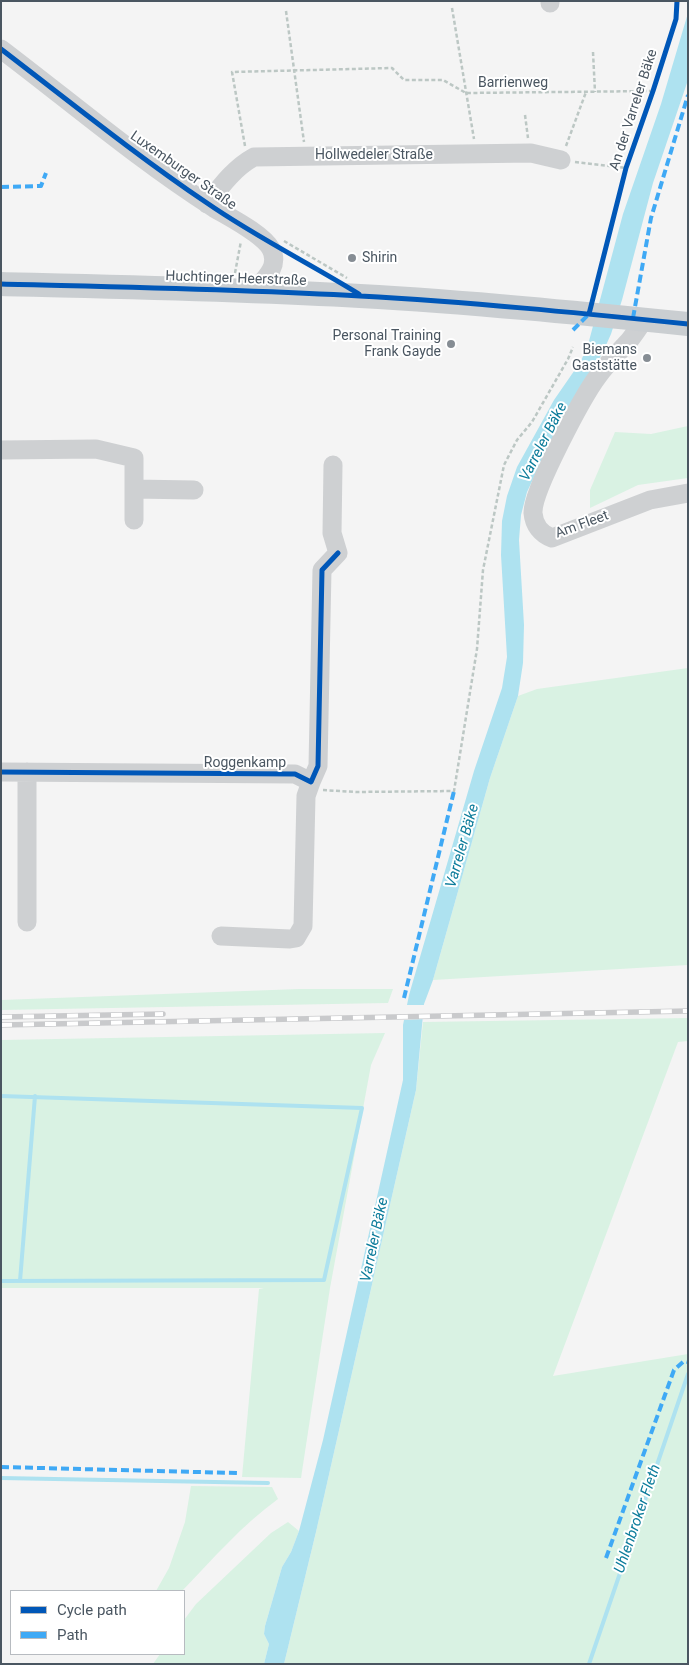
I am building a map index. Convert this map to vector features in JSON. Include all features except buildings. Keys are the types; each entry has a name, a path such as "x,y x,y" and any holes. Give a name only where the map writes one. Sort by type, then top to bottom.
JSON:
{"main road":[{"name":"Huchtinger Heerstraße","path":"1,284 243,290 362,296 592,314 688,324"}],"street":[{"name":"Luxemburger Straße","path":"1,48 143,158 207,204 266,241 274,257 274,265 243,290"},
{"name":"Hollwedeler Straße","path":"254,156 530,153 561,160"},
{"path":"207,204 230,175 254,156"},
{"name":"Am Fleet","path":"644,320 629,341 597,377 569,427 548,468 536,497 533,512 536,525 543,535 552,538 650,500 688,493"},
{"path":"1,450 96,449 134,458 134,520"},
{"path":"221,936 290,939 296,938 303,926 306,796 318,766 322,570 338,553 332,532 333,465"},
{"path":"134,490 194,490"},
{"name":"Roggenkamp","path":"1,772 295,774 311,782"},
{"path":"27,772 27,922"}],"path":[{"path":"452,8 476,154"},
{"path":"286,11 306,156"},
{"path":"592,52 595,92"},
{"path":"586,92 561,160 626,168"},
{"path":"524,115 530,153"},
{"path":"281,239 351,280 362,296"},
{"path":"311,782 324,790 454,791 477,649 483,570 504,465 516,440 532,422 573,347"}],"green space":[{"path":"688,426 688,478 638,485 590,508 590,490 615,432 651,434"},
{"path":"688,668 688,965 433,980 490,778 518,696 537,689"},
{"path":"299,989 393,989 388,1003 1,1010 1,1000"},
{"path":"688,1018 688,1041 678,1042 553,1376 688,1354 688,1664 284,1664 316,1532 416,1090 423,1022"},
{"path":"385,1033 371,1065 330,1288 301,1478 242,1477 259,1289 264,1288 1,1288 1,1040"},
{"path":"191,1486 272,1487 278,1499 240,1531 183,1590 157,1590 169,1568 185,1522"},
{"path":"288,1522 299,1531 291,1552 282,1567 265,1626 264,1634 269,1644 264,1664 153,1664 159,1655 185,1655 185,1619 196,1604 271,1533"}],"water":[{"name":"Varreler Bäke","path":"688,13 688,80 653,183 611,334 603,352 543,458 527,492 521,515 519,540 524,625 523,663 518,696 490,778 433,980 424,1004 416,1090 316,1532 284,1664 264,1664 269,1644 264,1634 265,1626 282,1567 291,1552 299,1531 323,1440 403,1080 403,1025 409,995 474,771 502,688 507,657 501,555 502,521 507,496 517,467 554,400 581,361 589,341 623,214 661,104"}],"pier":[{"path":"404,1005 426,1005 426,1019 402,1020"}],"waterway":[{"path":"1,1096 362,1108 324,1280 1,1281"},
{"path":"20,1281 35,1096"},
{"name":"Uhlenbroker Fleth","path":"589,1664 688,1374"},
{"path":"1,1478 268,1483"}],"railway":[{"path":"1,1025 688,1011"},
{"path":"1,1017 163,1014"}],"marked path":[{"path":"633,318 651,218 688,95"},
{"path":"1,187 41,186 46,173"},
{"path":"573,330 589,314"},
{"path":"404,998 454,791"},
{"path":"606,1558 674,1370 684,1361 688,1362"},
{"path":"1,1467 237,1473"}],"cycle path":[{"name":"An der Varreler Bäke","path":"589,314 626,168 676,19 677,1"},
{"path":"1,49 129,147 207,203 244,227 359,294"},
{"path":"1,284 226,290 401,298 688,324"},
{"path":"1,772 295,774 311,782 318,766 322,570 338,553"}],"place":[{"name":"Shirin","path":"352,258"},
{"name":"Personal Training Frank Gayde","path":"451,344"},
{"name":"Biemans Gaststätte","path":"647,358"}]}
